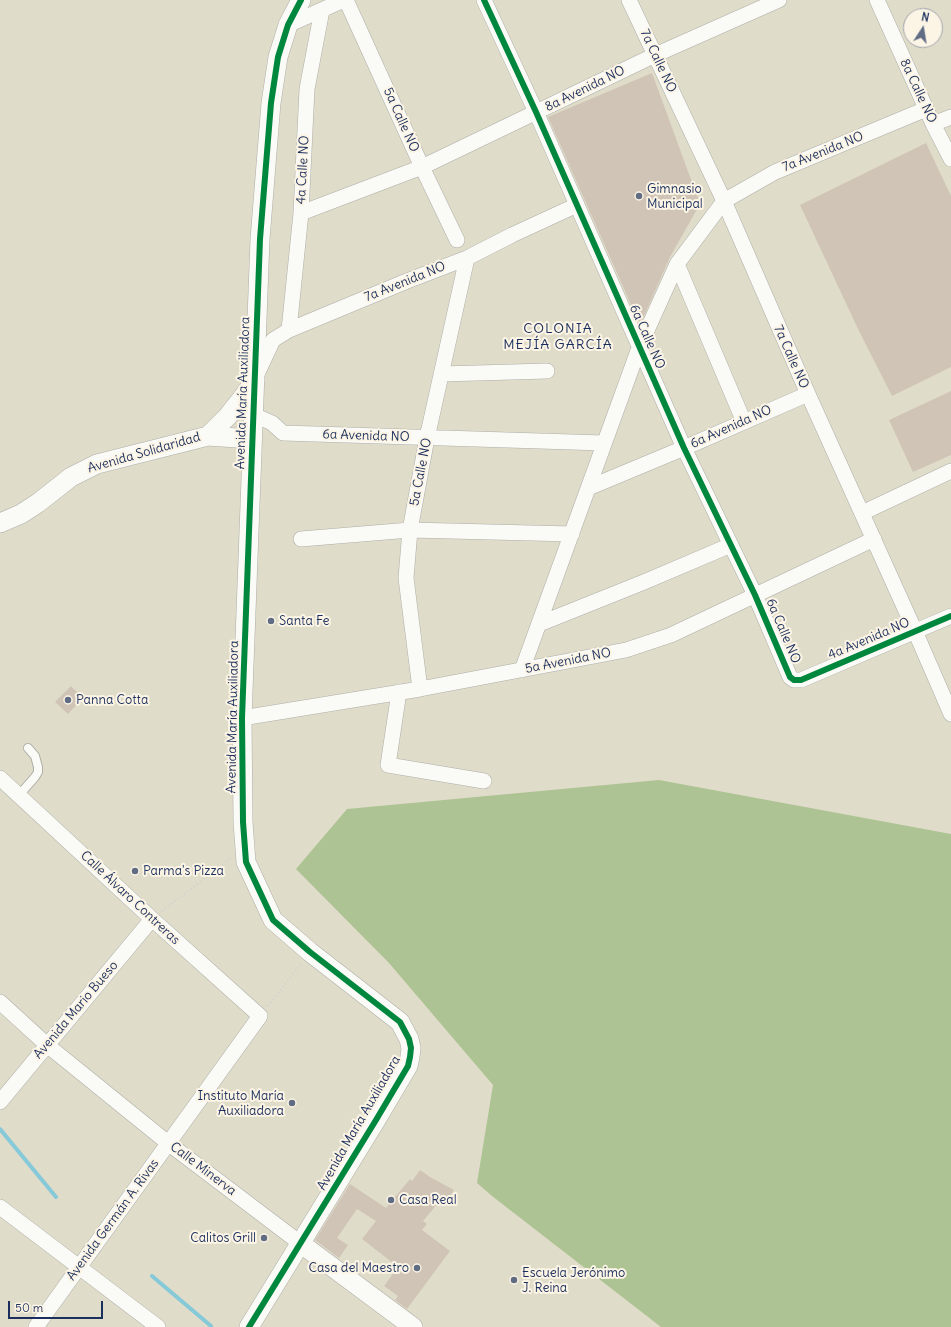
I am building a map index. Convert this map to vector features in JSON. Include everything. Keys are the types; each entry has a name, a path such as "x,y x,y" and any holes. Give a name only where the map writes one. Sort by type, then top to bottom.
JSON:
{"street":[{"name":"Avenida María Auxiliadora","path":"249,1327 408,1066 410,1052 409,1038 400,1022 310,952 273,920 246,862 243,822 242,718 260,239 271,103 278,57 288,25 301,0"},
{"path":"288,25 345,0"},
{"name":"5a Calle NO","path":"345,0 457,240"},
{"name":"6a Calle NO","path":"484,0 536,112 684,448 755,595 790,677 794,680"},
{"name":"7a Calle NO","path":"629,0 724,201 808,394 951,714"},
{"name":"8a Avenida NO","path":"301,213 422,167 655,55 779,0"},
{"name":"8a Calle NO","path":"876,0 926,110 951,159"},
{"name":"4a Calle NO","path":"289,330 301,213 306,89 322,10"},
{"name":"7a Avenida NO","path":"724,201 775,172 926,110"},
{"path":"933,124 951,116"},
{"path":"522,670 639,348 677,264 724,201"},
{"name":"7a Avenida NO","path":"255,380 273,340 289,330 466,258 577,205"},
{"name":"5a Calle NO","path":"420,689 406,578 410,530 427,438 466,258"},
{"path":"677,264 744,422"},
{"path":"442,374 547,371"},
{"name":"Avenida Solidaridad","path":"208,436 228,416 255,380"},
{"name":"6a Avenida NO","path":"588,488 808,394"},
{"name":"6a Avenida NO","path":"254,415 272,423 283,433 604,443"},
{"name":"Avenida Solidaridad","path":"0,523 21,514 38,503 71,477 97,464 208,436 252,438"},
{"path":"862,513 951,471"},
{"path":"301,539 410,530 572,534"},
{"name":"5a Avenida NO","path":"242,718 420,689 626,650 671,635 874,539"},
{"path":"539,624 731,545"},
{"name":"4a Avenida NO","path":"794,680 801,680 951,616"},
{"path":"399,692 388,765 484,781"},
{"name":"Calle Álvaro Contreras","path":"1,783 19,795 152,919 260,1016"},
{"name":"Avenida Mario Bueso","path":"0,1102 152,919"},
{"name":"Calle Minerva","path":"0,1002 47,1045 168,1143 413,1327"},
{"name":"Avenida Germán A. Rivas","path":"36,1327 260,1016"},
{"path":"0,1207 158,1327"}],"lane":[{"path":"19,795 38,772 35,756 28,748"}],"path":[{"path":"152,919 245,848"},
{"path":"260,1016 310,952"}],"green space":[{"path":"659,780 951,834 951,1327 661,1327 477,1183 493,1085 389,963 296,869 347,809"}],"building":[{"name":"Gimnasio Municipal","path":"652,73 700,204 670,257 640,325 548,117"},
{"path":"926,143 951,196 951,367 892,396 859,331 800,205"},
{"path":"951,391 951,455 913,472 889,420"},
{"path":"71,686 83,698 68,714 55,702"},
{"path":"420,1170 454,1190 448,1199 443,1197 423,1221 427,1224 422,1230 450,1251 407,1309 395,1300 398,1296 384,1286 398,1267 362,1239 376,1221 357,1209 337,1238 348,1245 339,1258 315,1240 350,1184 386,1208 410,1179 412,1181"}],"waterway":[{"path":"0,1129 56,1197"},
{"path":"152,1276 211,1326"}],"cycle path":[{"path":"249,1327 408,1066 411,1048 409,1039 400,1022 310,952 273,920 246,862 243,822 242,718 260,239 271,103 278,57 288,25 301,0"},
{"path":"484,0 536,112 684,448 755,595 790,677 794,680 801,680 951,616"}],"place":[{"name":"Gimnasio Municipal","path":"639,196"},
{"name":"Santa Fe","path":"271,621"},
{"name":"Panna Cotta","path":"68,700"},
{"name":"Parma's Pizza","path":"135,871"},
{"name":"Instituto María Auxiliadora","path":"292,1103"},
{"name":"Casa Real","path":"391,1200"},
{"name":"Calitos Grill","path":"264,1238"},
{"name":"Casa del Maestro","path":"417,1268"},
{"name":"Escuela Jerónimo J. Reina","path":"514,1280"}],"district":[{"name":"COLONIA MEJÍA GARCÍA","path":"558,338"}]}
